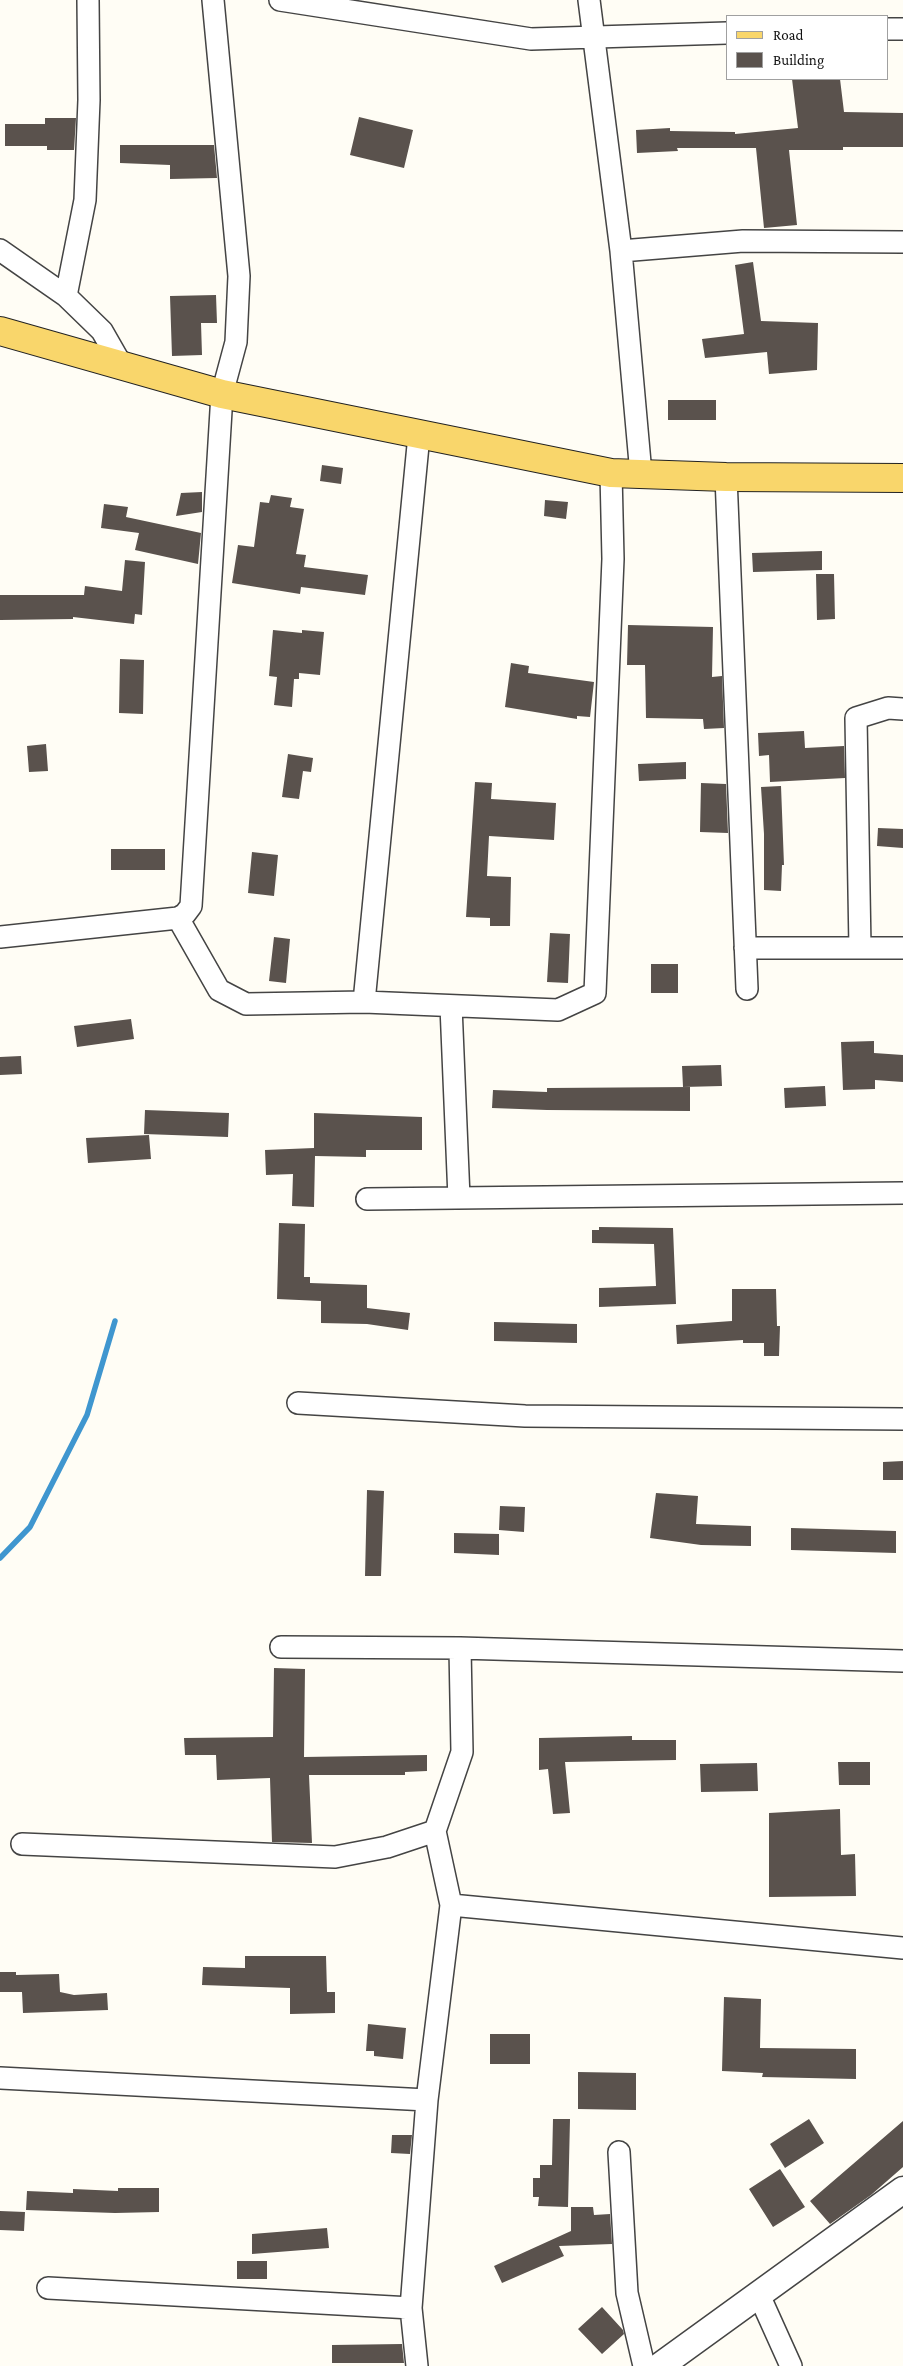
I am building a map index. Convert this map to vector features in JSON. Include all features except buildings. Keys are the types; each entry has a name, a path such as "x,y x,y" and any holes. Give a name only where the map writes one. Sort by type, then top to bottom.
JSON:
{"main road":[{"path":"0,331 222,394 611,473 726,477 903,478"}],"street":[{"path":"66,296 85,200 90,100 88,0"},
{"path":"0,936 178,918 191,906 222,394 236,342 239,276 213,0"},
{"path":"280,0 531,39 726,33"},
{"path":"589,0 621,251 641,474"},
{"path":"888,29 903,29"},
{"path":"621,251 743,241 903,242"},
{"path":"0,250 66,296 102,331 122,366"},
{"path":"364,1002 419,435"},
{"path":"178,918 219,990 246,1004 364,1002 558,1010 595,993 613,559 611,473"},
{"path":"726,477 747,990"},
{"path":"860,948 856,718 888,708 903,709"},
{"path":"746,948 903,948"},
{"path":"451,1006 458,1198"},
{"path":"367,1199 903,1193"},
{"path":"298,1402 526,1416 903,1419"},
{"path":"281,1648 460,1648 903,1662"},
{"path":"417,2366 411,2308 427,2100 451,1904 434,1832 462,1752 460,1648"},
{"path":"22,1844 334,1856 387,1847 434,1832"},
{"path":"451,1904 903,1948"},
{"path":"0,2078 427,2100"},
{"path":"619,2152 627,2293 644,2366"},
{"path":"660,2366 903,2190"},
{"path":"48,2288 411,2308"},
{"path":"759,2295 791,2366"}],"waterway":[{"path":"0,1558 30,1527 87,1415 115,1321"}]}
